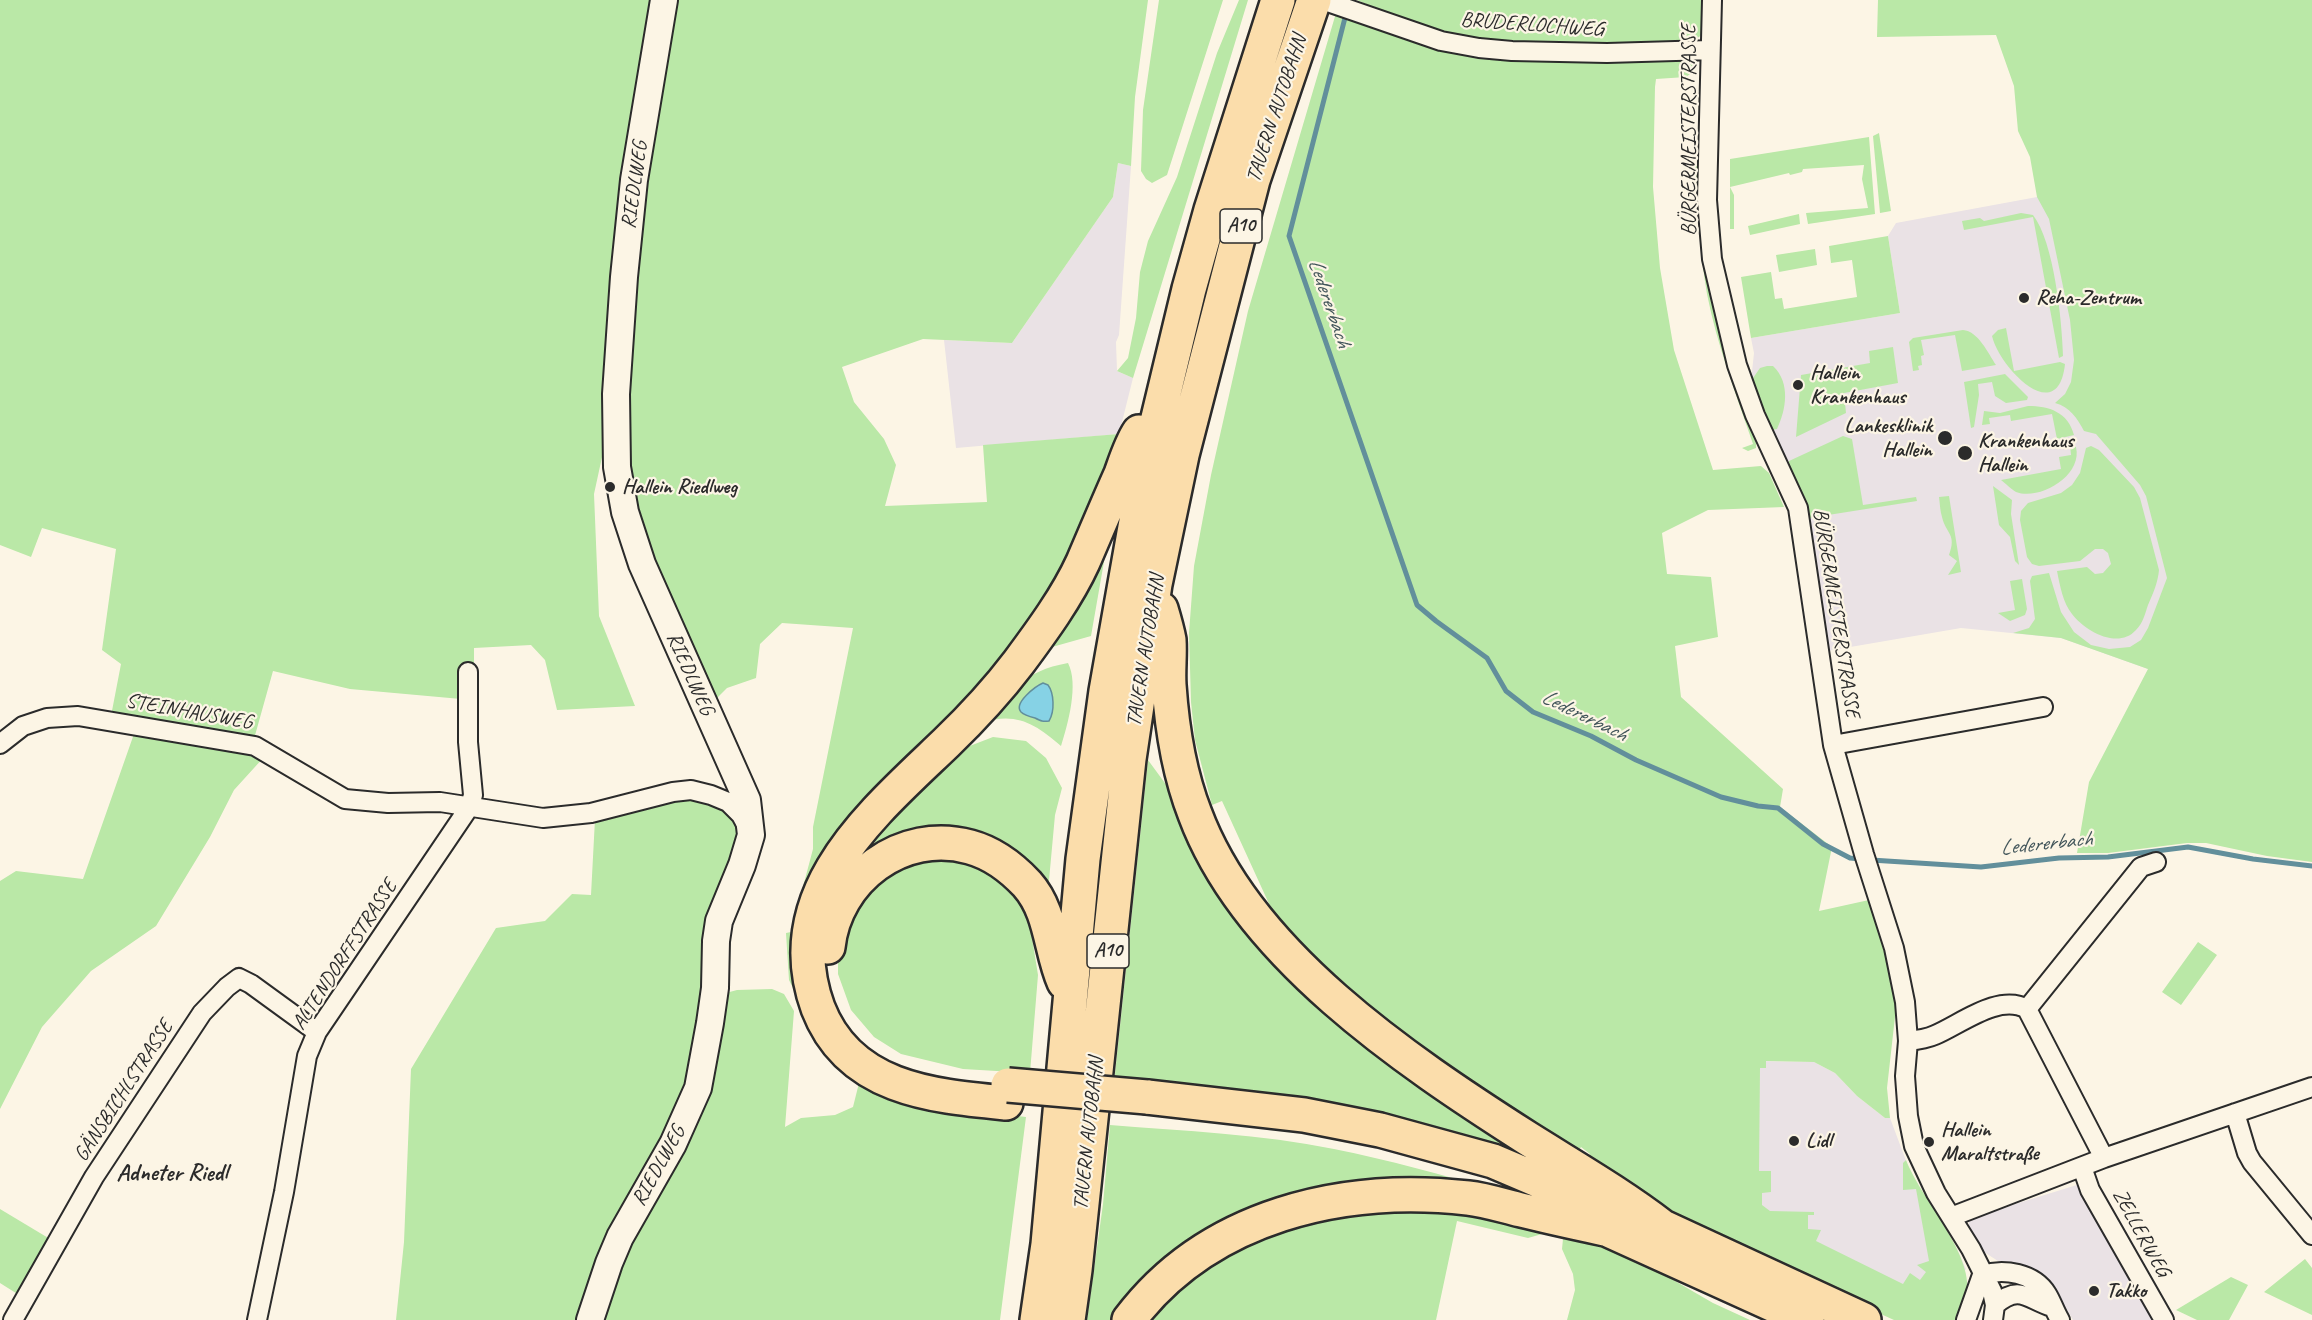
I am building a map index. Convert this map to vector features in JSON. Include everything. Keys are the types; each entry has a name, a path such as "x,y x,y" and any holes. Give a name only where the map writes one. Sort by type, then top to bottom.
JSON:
{"highway":[{"name":"TAUERN AUTOBAHN","path":"1037,1320 1048,1244 1083,859 1106,692 1144,476 1211,210 1278,0"},
{"name":"TAUERN AUTOBAHN","path":"1068,1320 1129,759 1155,584 1182,455 1253,180 1314,0"},
{"path":"1007,1094 948,1098 911,1090 869,1071 850,1055 828,1029 814,997 807,963 807,943 811,923 819,895 828,875 859,830 995,691 1019,662 1062,599 1081,565 1137,435 1160,408"},
{"path":"1155,584 1169,639 1172,722 1186,788 1208,845 1250,912 1306,974 1377,1033 1477,1106 1631,1203 1663,1227"},
{"path":"1070,997 1058,968 1051,932 1041,907 1029,887 1011,868 991,855 971,847 951,844 929,845 906,850 883,860 863,873 848,891 836,911 827,956 829,978 834,996 843,1016 859,1038 876,1052 897,1063 928,1074 1007,1094 1146,1107 1273,1111 1380,1130 1493,1161 1627,1218 1663,1227 1864,1320"},
{"path":"1146,1107 1231,1125 1316,1137 1369,1148 1463,1173 1543,1198 1605,1229 1807,1320"},
{"path":"1129,1320 1168,1277 1201,1251 1261,1220 1296,1208 1332,1200 1424,1194 1471,1198 1605,1229"}],"street":[{"name":"RIEDLWEG","path":"590,1320 620,1237 673,1144 698,1088 710,1023 719,921 742,865 751,835 747,800 642,564 625,512 617,467 616,394 625,266 634,180 664,0"},
{"name":"BRUDERLOCHWEG","path":"1322,0 1441,41 1479,48 1606,53 1710,50"},
{"name":"BÜRGERMEISTERSTRASSE","path":"1712,0 1707,200 1712,259 1737,365 1755,415 1798,508 1833,745 1894,948 1905,1002 1908,1041 1905,1076 1908,1116 1914,1146 1936,1193 1971,1249 1992,1291 1994,1312"},
{"path":"468,672 468,742 473,795 470,806"},
{"name":"BÜRGERMEISTERSTRASSE","path":"1833,745 2043,707"},
{"name":"STEINHAUSWEG","path":"0,744 23,726 31,723 47,718 78,716 255,746 345,800 388,803 440,802 543,818 591,813 674,792 691,790 728,802 741,815 751,835"},
{"name":"ALTENDORFFSTRASSE","path":"257,1320 284,1192 307,1056 317,1032 470,806"},
{"path":"2027,1009 2140,867 2156,862"},
{"name":"GÄNSBICHLSTRASSE","path":"13,1320 94,1177 202,1013 226,987 239,978 251,984 317,1032"},
{"path":"1908,1041 1923,1040 1936,1035 1970,1016 2004,1004 2017,1004 2027,1009 2104,1158"},
{"path":"1951,1218 1961,1212 1998,1200 2104,1158 2312,1087"},
{"path":"2235,1113 2247,1154 2252,1162 2312,1235"},
{"name":"ZELLERWEG","path":"2082,1167 2090,1190 2164,1320"},
{"path":"1966,1320 1982,1275 1995,1270 2023,1275 2036,1283 2046,1293 2056,1313"},
{"path":"1994,1312 2012,1294 2020,1293 2056,1313"}],"shaded area":[{"path":"1118,163 1131,166 1119,335 1116,342 1117,371 1133,378 1119,434 956,448 944,340 1012,343 1113,197"},
{"name":"Lankesklinik Hallein","path":"2048,195 2196,567 2148,669 2061,638 1961,628 1827,651 1806,502 1751,381 1754,353 1751,338 1900,313 1888,236 1896,223"},
{"name":"Lidl","path":"1757,1061 1814,1062 1835,1073 1857,1096 1885,1118 1890,1118 1908,1166 1924,1197 1957,1249 1966,1269 1933,1309 1737,1212"},
{"path":"2093,1180 2171,1320 2073,1320 2054,1289 2017,1266 1998,1261 1984,1252 1969,1228 1969,1222 1980,1215"}],"green space":[{"path":"0,0 658,0 612,411 594,494 599,616 635,706 557,710 545,660 531,645 474,648 474,671 461,699 350,689 273,671 254,739 111,716 121,664 102,650 116,549 42,528 31,557 0,545"},
{"path":"668,0 1148,0 1135,97 1131,166 1118,163 1113,197 1012,343 923,339 842,367 854,402 884,439 896,465 885,506 987,502 983,445 1119,434 1084,527 1063,568 1021,631 966,698 881,786 805,1012 789,980 786,933 791,932 813,849 813,827 853,628 782,623 760,644 756,678 727,688 708,707 646,563 621,450 642,188"},
{"path":"1159,0 1223,0 1167,175 1152,183 1141,171 1143,110"},
{"path":"1239,0 1248,0 1133,378 1117,371 1128,358 1136,318 1140,272 1148,241 1177,177 1217,53"},
{"path":"1357,0 1709,0 1707,29 1699,37 1689,42 1554,47 1438,34"},
{"path":"1878,0 2312,0 2312,862 2267,856 2206,843 2187,843 2108,853 2077,853 2089,782 2148,669 2061,638 2013,633 2029,628 2035,619 2030,581 2032,576 2049,573 2061,612 2074,632 2091,645 2109,649 2130,647 2141,640 2148,628 2167,578 2146,496 2140,485 2096,434 2084,431 2065,407 2055,403 2065,394 2071,382 2074,360 2070,320 2049,219 2037,197 2030,157 2018,131 2014,86 1996,35 1877,37"},
{"path":"1336,13 1368,27 1470,57 1686,60 1691,62 1696,70 1686,77 1656,79 1655,87 1653,187 1660,268 1674,350 1713,470 1761,466 1769,473 1784,507 1708,510 1662,533 1667,574 1711,577 1718,637 1675,646 1681,697 1783,789 1780,807 1832,847 1819,911 1869,900 1885,955 1896,1008 1887,1088 1890,1118 1885,1118 1857,1096 1835,1073 1814,1062 1766,1061 1766,1068 1760,1068 1759,1171 1771,1171 1771,1192 1762,1193 1762,1205 1770,1211 1814,1212 1814,1215 1808,1215 1808,1229 1821,1230 1816,1241 1903,1284 1910,1273 1920,1280 1926,1272 1917,1265 1929,1261 1916,1189 1903,1190 1903,1163 1906,1160 1962,1261 1967,1277 1967,1293 1959,1320 1894,1320 1766,1262 1685,1221 1586,1160 1590,1154 1581,1147 1577,1154 1356,1003 1281,930 1222,801 1212,805 1195,740 1191,702 1189,633 1194,566 1211,475 1248,311"},
{"path":"1879,133 1891,211 1880,213 1873,136"},
{"path":"1869,137 1875,214 1808,224 1806,213 1868,208 1862,179 1864,165 1803,169 1802,172 1790,175 1789,173 1730,187 1730,159"},
{"path":"1696,165 1700,170 1711,293 1724,351 1756,443 1756,448 1748,451 1742,448 1753,444 1721,351 1707,294 1701,248 1696,170 1683,171 1685,166"},
{"path":"1730,187 1734,195 1734,229 1730,229"},
{"path":"2021,213 2033,215 2040,227 2051,262 2059,303 2063,356 2059,358 2033,217 1964,230 1962,221 1980,218 1984,221"},
{"path":"1799,214 1800,224 1750,235 1748,226"},
{"path":"1888,236 1900,313 1751,338 1741,277 1771,272 1775,299 1782,298 1784,309 1857,297 1852,260 1831,263 1829,246"},
{"path":"1815,249 1817,265 1779,272 1776,255"},
{"path":"2006,328 2014,371 2060,362 2065,364 2060,383 2052,391 2041,392 2029,386 2005,363 1992,336 1998,330"},
{"path":"1963,330 1978,338 1996,365 1962,371 1955,335 1921,340 1924,355 1921,356 1922,365 1918,366 1919,370 1913,371 1909,342 1913,338"},
{"path":"1893,347 1898,383 1844,393 1846,413 1796,437 1801,375 1870,363 1869,351"},
{"path":"1773,366 1779,373 1785,388 1783,414 1777,429 1772,430 1751,381 1760,368"},
{"path":"2005,374 2028,397 2027,400 2006,403 1995,396 1992,382 1978,384 1979,395 1974,427 1971,428 1964,382"},
{"path":"2028,406 2043,407 2057,412 2067,421 2074,435 2057,439 2052,414 2011,421 2010,415 1989,418 1990,424 1982,425 1984,411 2000,413"},
{"path":"1843,436 1852,439 1863,505 1916,497 1917,501 1809,518 1806,502 1788,465 1789,461"},
{"path":"2070,445 2076,447 2073,468 2057,484 2036,493 2025,494 2016,492 2001,480 2061,469 2059,457 2071,455"},
{"path":"2091,446 2099,450 2134,487 2140,498 2159,570 2144,618 2129,636 2120,638 2102,636 2093,632 2072,614 2062,594 2057,571 2087,567 2095,574 2103,573 2111,564 2108,553 2103,549 2095,549 2080,561 2039,566 2032,564 2027,557 2020,520 2021,511 2028,503 2061,493 2072,485 2080,473 2086,448"},
{"path":"1993,486 2012,500 2011,514 2019,565 2015,561 2010,537 1999,525"},
{"path":"1949,496 1961,572 1948,575 1957,561 1949,555 1952,543 1940,510 1939,497"},
{"path":"1109,533 1091,636 1038,651"},
{"path":"2022,579 2027,609 2025,615 2010,621 1998,613 2015,610 2010,581"},
{"path":"1068,663 1073,682 1069,716 1061,746 1043,731 1015,719 1005,718 982,723 1028,677"},
{"path":"135,731 223,743 264,757 234,790 210,837 156,926 91,971 42,1027 0,1109 0,881 16,871 83,879"},
{"path":"993,737 1026,741 1046,758 1062,788 1055,815 1047,902 981,843 868,860 874,843 894,814 962,749"},
{"path":"1148,760 1181,805 1251,928 1556,1168 1114,1083"},
{"path":"693,797 719,804 741,828 693,1089 585,1320 396,1320 404,1242 411,1069 496,928 545,921 572,894 591,895 595,819 669,798"},
{"path":"954,855 1002,874 1026,901 1038,975 1030,1073 963,1069 901,1054 874,1037 851,1010 838,974 838,939 853,901 907,859"},
{"path":"2198,942 2217,955 2181,1005 2162,992"},
{"path":"772,989 784,994 794,1011 785,1127 801,1118 835,1115 853,1107 861,1075 936,1106 1026,1117 1000,1320 595,1320 726,993 737,990"},
{"path":"1110,1125 1223,1134 1306,1144 1355,1153 1495,1190 1336,1191 1117,1320 1087,1320 1103,1204"},
{"path":"1388,1206 1548,1223 1542,1234 1528,1238 1457,1221 1436,1320 1142,1320 1171,1288 1258,1235"},
{"path":"0,1209 50,1239 19,1295 0,1283"},
{"path":"1564,1229 1649,1266 1713,1303 1750,1320 1567,1320 1575,1290 1573,1274 1562,1249"},
{"path":"2305,1259 2312,1268 2312,1315 2264,1292"},
{"path":"2231,1277 2248,1285 2229,1320 2197,1320 2176,1310"}],"water":[{"path":"1043,683 1048,685 1053,697 1049,721 1026,715 1019,708 1026,695"}],"waterway":[{"name":"Ledererbach","path":"1347,10 1289,236 1417,605 1487,658 1506,691 1533,712 1591,736 1636,760 1721,797 1758,806 1778,808 1823,844 1850,858 1861,859"},
{"name":"Ledererbach","path":"1871,860 1981,867 2059,858 2108,857 2188,847 2253,859 2312,866"}],"place":[{"name":"Reha-Zentrum","path":"2024,298"},
{"name":"Hallein Krankenhaus","path":"1798,385"},
{"name":"Lankesklinik Hallein","path":"1945,438"},
{"name":"Krankenhaus Hallein","path":"1965,453"},
{"name":"Hallein Riedlweg","path":"610,487"},
{"name":"Lidl","path":"1794,1141"},
{"name":"Hallein Maraltstraße","path":"1929,1142"},
{"name":"Takko","path":"2094,1291"}],"district":[{"name":"Adneter Riedl","path":"172,1174"}]}
